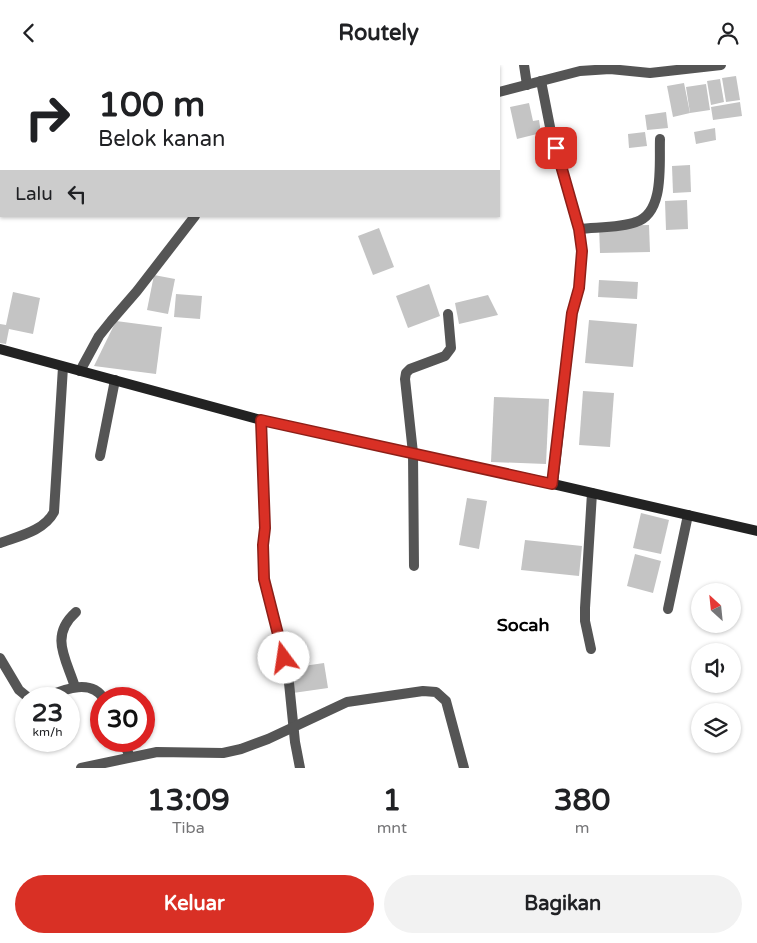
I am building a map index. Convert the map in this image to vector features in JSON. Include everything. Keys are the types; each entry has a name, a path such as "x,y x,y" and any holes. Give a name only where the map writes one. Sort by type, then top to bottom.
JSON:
{"main road":[{"path":"0,349 261,420 757,531"}],"street":[{"path":"524,65 527,85"},
{"path":"500,91 580,71 610,69 650,73 721,65"},
{"path":"541,81 551,132 579,229 582,251 582,269 572,313 552,484"},
{"path":"579,229 635,223 645,219 655,206 658,193 660,139"},
{"path":"80,371 99,336 137,291 194,217"},
{"path":"414,567 412,431 405,379 406,373 410,369 448,353 451,348 448,314"},
{"path":"0,543 37,529 46,523 54,512 63,367"},
{"path":"100,456 115,380"},
{"path":"261,420 265,528 263,545 264,579 288,673 300,768"},
{"path":"591,649 584,607 592,493"},
{"path":"668,609 688,515"},
{"path":"75,687 60,642 62,629 76,611"},
{"path":"0,658 17,687"},
{"path":"81,768 157,752 223,753 241,749 294,728 347,703 424,691 436,692 446,701 464,768"},
{"path":"128,752 130,757"}],"building":[{"path":"736,76 740,100 726,102 722,78"},
{"path":"720,79 724,102 711,105 707,81"},
{"path":"684,83 690,113 673,117 667,86"},
{"path":"706,84 710,110 690,113 686,87"},
{"path":"740,102 742,116 713,120 711,107"},
{"path":"529,103 533,121 539,120 541,133 517,139 510,107"},
{"path":"666,112 668,128 647,130 645,115"},
{"path":"715,128 716,140 696,144 694,132"},
{"path":"645,132 647,146 629,148 628,134"},
{"path":"690,165 691,192 673,193 672,166"},
{"path":"687,200 688,229 666,230 665,201"},
{"path":"649,225 650,252 600,253 599,226"},
{"path":"379,228 394,267 373,275 358,236"},
{"path":"154,275 175,279 168,314 147,310"},
{"path":"599,280 638,282 637,299 598,297"},
{"path":"429,284 440,316 408,328 396,296"},
{"path":"13,292 40,298 33,334 9,329 6,344 0,343 0,324 6,325"},
{"path":"176,294 202,296 200,319 174,317"},
{"path":"488,295 498,315 459,324 455,303"},
{"path":"589,320 637,324 633,367 585,363"},
{"path":"116,321 162,327 156,374 94,366"},
{"path":"583,391 614,393 610,447 579,445"},
{"path":"494,397 549,399 546,464 491,462"},
{"path":"467,498 487,501 479,549 459,545"},
{"path":"641,513 669,520 661,554 633,548"},
{"path":"525,540 582,546 579,576 521,570"},
{"path":"635,554 661,561 653,593 627,586"},
{"path":"324,663 328,688 293,693 290,668"}],"district":[{"name":"Socah","path":"523,625"}],"route":[{"path":"284,658 264,579 263,545 265,528 261,420 552,484 572,313 582,269 579,229 556,148"}]}
